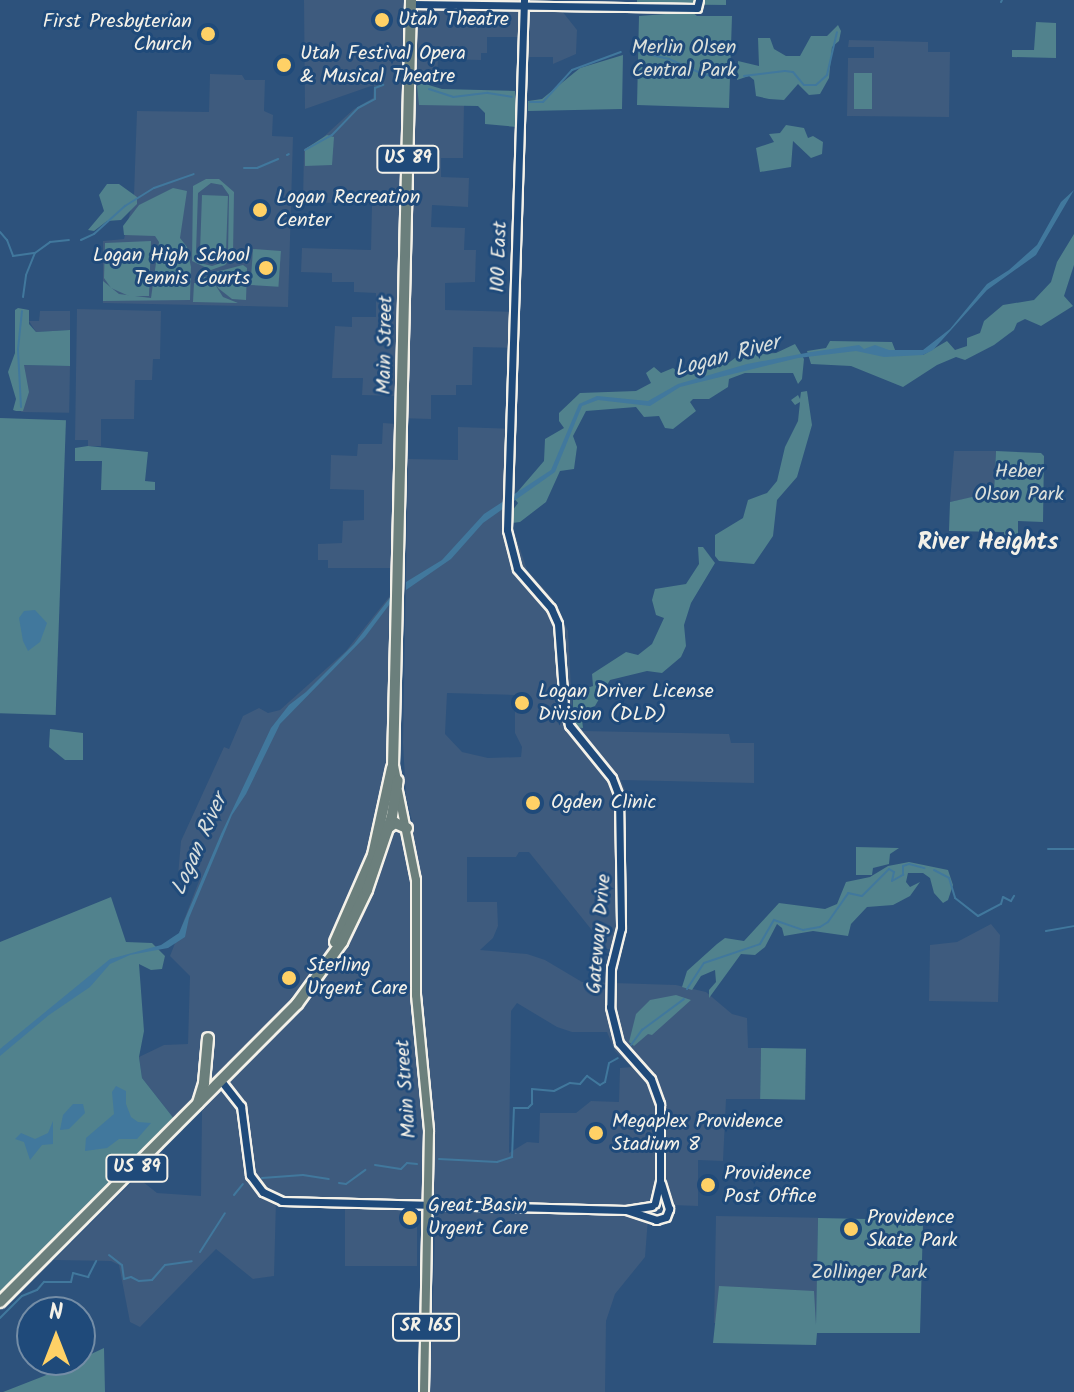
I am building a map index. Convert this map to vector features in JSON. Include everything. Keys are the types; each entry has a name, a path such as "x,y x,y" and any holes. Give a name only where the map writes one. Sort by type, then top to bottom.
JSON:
{"highway":[{"name":"Main Street","path":"397,786 393,766 411,2"},
{"name":"Main Street","path":"397,690 400,705 397,786"},
{"name":"US 89","path":"0,1302 297,1004 334,949 373,855 393,766"},
{"name":"US 89","path":"334,949 342,942 367,890 388,828 397,786"},
{"path":"388,828 395,823 407,828"},
{"path":"196,1108 204,1083 208,1038"}],"main road":[{"path":"411,2 698,4"},
{"name":"100 East","path":"507,516 524,3"},
{"name":"Gateway Drive","path":"507,516 508,542 517,569 551,608 558,624 564,706 569,725 612,778 619,796 621,928 611,968 610,1007 619,1043 651,1079 660,1104 660,1181 665,1203"},
{"name":"Main Street","path":"397,786 416,880 416,995 427,1081 429,1205 424,1392"},
{"path":"222,1082 241,1106 246,1166 253,1181 271,1198 294,1203 626,1210 660,1220 666,1217 669,1209 665,1203 626,1210"},
{"name":"Gateway Drive","path":"654,1204 660,1181"},
{"path":"652,1216 654,1204"}],"shaded area":[{"path":"304,0 420,0 420,9 518,12 519,37 487,37 487,53 481,53 481,60 438,59 437,80 420,75 419,105 464,105 463,158 441,158 441,177 469,178 468,207 432,205 431,227 465,228 464,250 476,250 475,282 445,283 445,310 518,312 517,348 473,347 472,385 456,385 456,395 431,395 431,419 397,418 397,396 362,395 363,378 332,378 335,326 352,327 352,317 376,317 376,293 354,292 354,282 332,282 332,273 301,272 302,248 371,250 372,204 303,202 304,149 318,142 354,109 373,98 374,85 305,109"},
{"path":"530,11 562,11 577,30 576,54 553,64 553,57 529,57"},
{"path":"849,40 928,42 928,52 950,52 949,117 847,116 848,58 874,58 874,47 848,47"},
{"path":"210,74 242,75 245,80 265,80 264,111 273,115 272,136 293,137 288,307 103,303 103,241 124,239 134,195 137,111 209,112"},
{"path":"1074,190 1036,255 987,290 933,350 923,355 884,357 856,351 798,358 680,387 650,406 598,400 582,406 555,472 483,523 451,559 406,590 406,582 442,560 484,514 551,470 579,404 597,396 648,401 678,384 747,364 811,352 859,345 864,349 875,345 889,350 923,350 950,329 987,284 1009,270 1037,245 1061,202"},
{"path":"77,309 161,311 160,359 153,359 152,380 135,380 134,419 101,419 101,446 88,446 88,440 75,440"},
{"path":"40,311 70,311 70,330 36,332 29,321 39,321"},
{"path":"22,365 70,366 69,413 21,412"},
{"path":"383,423 397,424 394,568 328,568 328,560 318,560 318,544 342,543 343,521 364,520 364,490 330,489 331,455 357,456 358,444 382,444"},
{"path":"458,427 517,429 513,528 527,570 552,598 568,631 572,708 583,731 729,734 731,743 754,743 754,783 621,780 625,790 623,948 607,949 529,852 519,852 516,857 467,857 467,902 497,902 498,926 493,938 480,950 527,954 545,960 582,982 676,985 706,992 732,1014 747,1018 748,1048 761,1048 760,1099 726,1099 723,1161 698,1160 698,1206 672,1205 666,1201 649,1205 645,1257 615,1294 606,1321 605,1392 430,1392 436,1201 417,1201 417,1266 345,1266 345,1201 276,1201 274,1276 253,1279 216,1249 140,1327 130,1322 119,1265 111,1261 54,1260 137,1177 157,1193 201,1196 202,1111 316,994 352,931 391,828 413,825 406,797 403,743 408,459 458,460","holes":["447,693 515,695 515,733 522,747 521,757 488,758 462,752 445,734","517,1003 557,1027 572,1032 607,1032 615,1051 632,1067 620,1068 619,1102 591,1101 576,1113 540,1113 539,1143 527,1142 509,1153 511,1011"]},
{"path":"954,451 996,451 994,493 950,502"},
{"path":"392,595 392,601 365,637 280,724 246,794 232,815 189,918 185,937 168,948 130,955 110,964 90,987 49,1015 0,1056 0,1049 110,959 161,945 179,933 271,728 289,705 354,644"},
{"path":"389,597 388,759 376,836 354,895 326,952 282,1013 175,1120 142,1078 139,1057 164,1045 188,1044 190,976 170,956 201,876 178,876 181,841 224,747 229,749 243,716 259,708 268,713 280,710 346,651"},
{"path":"35,610 47,623 40,642 28,651 19,618 24,611"},
{"path":"991,924 1000,935 998,1002 929,1001 930,945 957,942"},
{"path":"116,1086 126,1091 126,1104 131,1117 138,1122 151,1123 137,1139 119,1139 107,1148 85,1151 86,1138 114,1114 112,1092"},
{"path":"73,1104 83,1104 85,1113 69,1129 60,1130 63,1115"},
{"path":"53,1121 53,1144 42,1145 30,1160 24,1142 15,1139 21,1133 35,1139 48,1133"},
{"path":"716,1216 818,1218 816,1325 714,1323"}],"green space":[{"path":"637,0 726,0 726,5 637,4"},
{"name":"Merlin Olsen Central Park","path":"692,12 697,16 732,16 729,108 637,105 639,16"},
{"path":"1036,22 1056,23 1056,58 1012,57 1012,50 1034,50"},
{"path":"838,25 841,31 839,41 832,47 829,78 820,94 809,95 798,84 784,100 769,99 756,96 754,80 749,76 737,80 738,61 759,66 758,38 770,38 774,49 786,56 800,56 811,36 827,36"},
{"path":"623,55 622,109 528,111 528,101 542,99 580,68"},
{"path":"854,73 872,73 872,109 854,109"},
{"path":"422,83 442,89 515,91 517,127 485,124 485,113 478,106 419,105 417,86"},
{"path":"786,125 804,128 808,138 813,136 823,142 822,154 811,158 793,141 791,167 760,172 756,148 774,142 769,134 780,133"},
{"path":"327,135 334,137 332,165 305,166 305,149"},
{"path":"206,179 219,179 234,192 233,255 225,265 211,270 192,261 193,186","holes":["211,183 222,185 229,195 228,254 221,263 212,266 204,264 196,253 198,193"]},
{"path":"107,184 119,184 137,197 137,204 121,220 107,221 94,231 88,230 104,211 99,195"},
{"path":"173,188 187,191 180,238 187,247 191,267 190,300 103,301 103,281 119,294 151,298 159,242 155,236 124,235 123,226 139,205"},
{"path":"202,195 228,196 226,252 200,251"},
{"path":"1074,234 1074,265 1064,296 1073,306 1041,326 1025,319 994,345 965,360 956,357 937,365 903,387 851,366 811,364 807,351 826,348 830,341 892,342 897,355 923,355 947,341 955,350 967,346 967,338 980,333 984,321 1003,305 1034,300 1051,282 1057,262"},
{"path":"151,241 149,296 129,296 111,288 104,278 105,243"},
{"name":"Logan High School Tennis Courts","path":"253,249 281,251 278,287 250,285"},
{"path":"243,265 247,268 246,300 232,299 218,288 212,273"},
{"path":"204,277 211,278 223,297 238,303 193,302 194,283 203,283"},
{"path":"15,310 29,310 29,324 36,332 70,330 70,366 24,365 29,392 23,411 13,410 16,399 8,372 15,353"},
{"path":"795,344 804,359 802,379 798,384 793,373 745,373 729,379 728,387 709,399 693,399 690,402 696,411 673,429 665,428 659,416 644,417 636,407 586,411 573,436 577,447 574,469 560,471 546,502 520,522 512,523 510,514 518,503 513,497 544,461 545,439 564,428 559,421 559,413 580,393 636,391 651,383 646,373 654,367 661,373 673,368 682,375 698,373 712,363 727,364 739,355 776,353"},
{"path":"807,391 812,425 797,477 777,500 773,536 754,564 719,561 715,556 715,535 743,518 748,500 767,493 777,481 785,447 798,421 800,402 795,405 791,400 798,395 800,399 801,392"},
{"path":"0,418 66,420 56,715 0,713"},
{"path":"88,446 148,452 145,481 155,482 155,490 101,490 102,461 75,461 75,448"},
{"name":"Heber Olson Park","path":"996,451 1041,453 1044,456 1043,522 1018,521 1018,549 1005,550 1004,532 949,531 950,502 994,492"},
{"path":"698,547 703,547 715,563 691,603 684,625 686,646 681,657 662,673 647,671 610,680 595,706 581,711 583,728 573,727 573,700 581,690 593,686 592,674 626,652 638,655 652,644 664,618 656,615 652,600 655,589 686,584 699,564"},
{"path":"50,729 83,733 83,760 65,760 49,747"},
{"path":"856,847 899,848 890,854 889,864 873,868 872,875 856,875"},
{"path":"909,862 948,870 953,885 948,900 943,903 934,893 930,878 923,873 908,873 906,882 910,887 920,882 910,896 893,905 867,907 851,924 848,936 813,931 784,936 777,924 765,947 755,955 741,954 709,998 709,990 716,982 715,970 701,976 692,990 682,987 687,971 717,944 725,938 744,941 779,903 825,909 837,904 846,882 870,877 888,866"},
{"path":"111,897 126,942 152,943 165,956 162,969 151,970 139,964 144,1031 139,1057 142,1078 175,1120 0,1295 0,942"},
{"path":"676,995 691,1000 652,1035 648,1034 634,1046 629,1042 636,1014 650,1000"},
{"path":"761,1048 806,1049 805,1100 760,1099"},
{"name":"Zollinger Park","path":"818,1218 914,1220 923,1224 920,1333 817,1333 816,1345 713,1343 719,1286 814,1291 816,1325"},
{"path":"104,1348 105,1392 3,1392 44,1376 96,1376 96,1352"}],"waterway":[{"path":"744,76 785,71 793,72 804,85 816,85 827,75 837,32"},
{"path":"530,102 543,102 572,70 621,52"},
{"path":"639,52 669,59 705,75 730,77"},
{"path":"305,150 332,135 358,108 375,99 375,88 383,85"},
{"path":"429,89 453,97 488,93 512,97"},
{"path":"244,168 257,168 278,159"},
{"path":"81,240 94,234 125,206 154,188 194,174"},
{"path":"0,232 13,256 34,253"},
{"path":"23,297 26,275 35,253 50,242 69,240"},
{"path":"21,407 18,349 22,311"},
{"path":"1048,849 1074,849"},
{"path":"687,989 704,963 760,944 774,920 803,930 820,927 828,922 848,893 862,896 889,869 894,872 892,881 903,875 903,866 909,864 924,868"},
{"path":"934,870 949,878 955,898 978,916 1001,904 1003,897 1011,901 1014,896"},
{"path":"1046,931 1074,926"},
{"path":"631,1045 642,1030 684,999"},
{"path":"439,1159 497,1162 512,1157 514,1108 528,1108 532,1104 532,1089 554,1091 570,1083 580,1084 587,1076 600,1085 605,1082 609,1063 618,1058"},
{"path":"375,1165 401,1169 407,1163 417,1164"},
{"path":"339,1183 346,1184 365,1170"},
{"path":"262,1178 303,1175 329,1179"},
{"path":"234,1195 243,1184"},
{"path":"200,1252 225,1213"},
{"path":"109,1255 122,1265 124,1279 131,1277 139,1281 152,1280 165,1265 192,1261"},
{"path":"0,1318 22,1296 37,1290 44,1282 71,1282 73,1273 88,1277 96,1261"}],"place":[{"name":"Utah Theatre","path":"382,20"},
{"name":"First Presbyterian Church","path":"208,34"},
{"name":"Utah Festival Opera & Musical Theatre","path":"284,65"},
{"name":"Logan Recreation Center","path":"260,210"},
{"name":"Logan High School Tennis Courts","path":"266,268"},
{"name":"Logan Driver License Division (DLD)","path":"522,703"},
{"name":"Ogden Clinic","path":"533,803"},
{"name":"Sterling Urgent Care","path":"289,978"},
{"name":"Megaplex Providence Stadium 8","path":"596,1133"},
{"name":"Providence Post Office","path":"708,1185"},
{"name":"Great Basin Urgent Care","path":"410,1218"},
{"name":"Providence Skate Park","path":"851,1229"}],"district":[{"name":"River Heights","path":"988,543"}],"water label":[{"name":"Logan River","path":"727,357"},
{"name":"Logan River","path":"200,845"}]}
